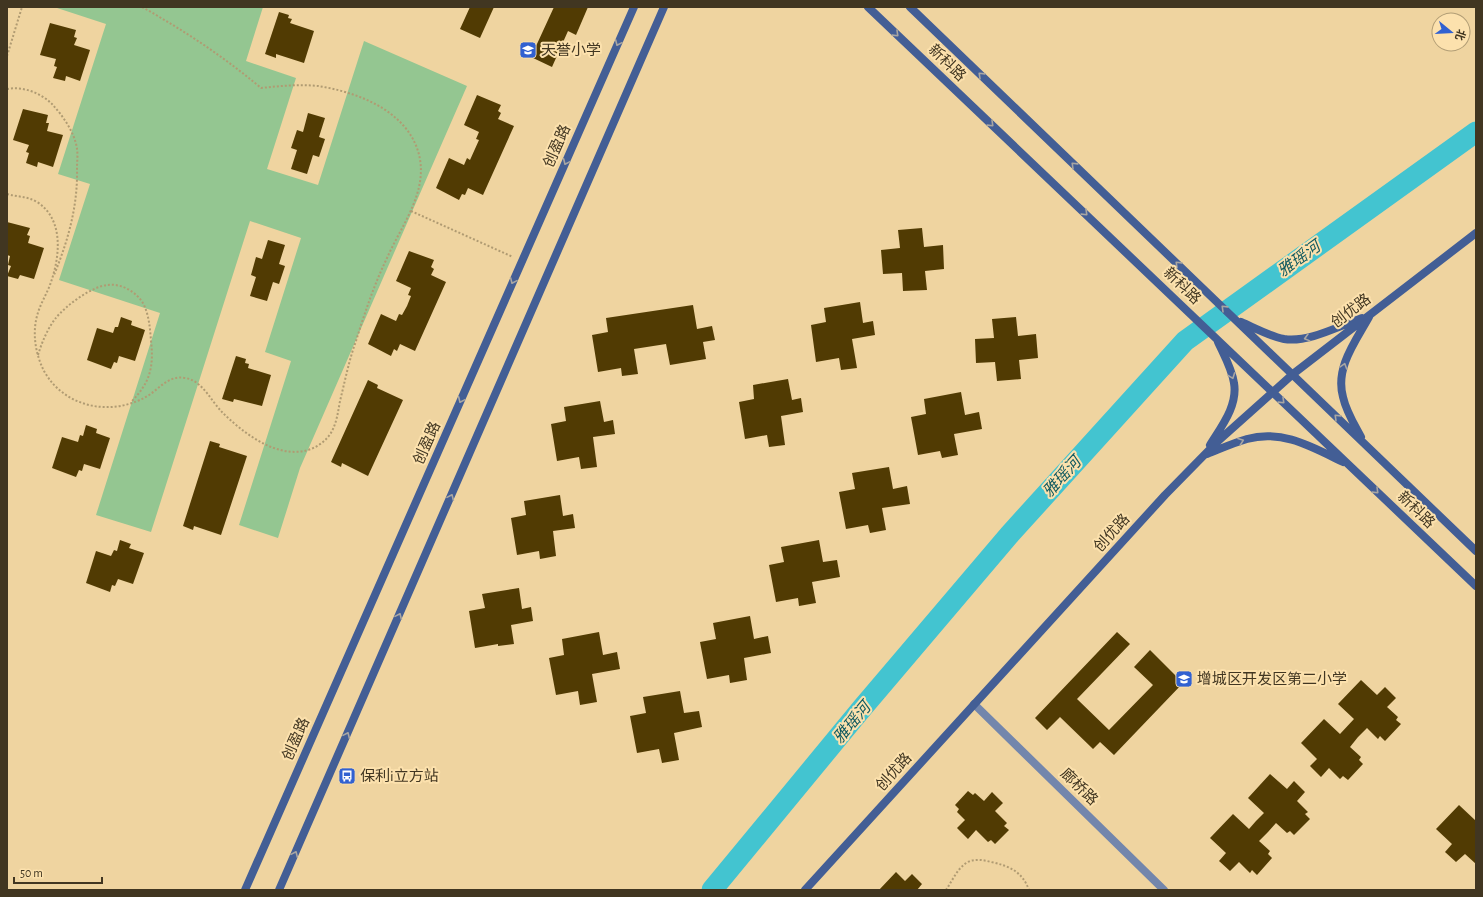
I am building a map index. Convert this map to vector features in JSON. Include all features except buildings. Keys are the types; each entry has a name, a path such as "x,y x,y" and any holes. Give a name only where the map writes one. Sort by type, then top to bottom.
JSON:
{"street":[{"name":"创盈路","path":"245,890 634,7"},
{"path":"279,890 664,7"},
{"name":"新科路","path":"868,7 1476,586"},
{"name":"新科路","path":"910,7 1476,550"},
{"name":"创优路","path":"805,890 1165,495 1204,455 1293,374 1476,233"},
{"path":"1236,320 1275,336 1294,340 1312,337 1370,314"},
{"path":"1363,442 1343,397 1341,377 1344,362 1370,314"},
{"path":"1204,455 1229,412 1234,398 1234,382 1232,374 1217,340"},
{"path":"1204,455 1247,439 1275,436 1290,438 1304,443 1350,466"},
{"name":"廊桥路","path":"974,704 1164,890"}],"path":[{"path":"7,56 21,7"},
{"path":"7,89 23,89 36,93 47,100 66,122 77,149 78,183 73,217 64,250 37,317 34,336 38,356 46,374 58,389 74,400 92,406 112,408 130,403 148,395 160,385 172,378 185,378 198,383 222,411 239,427 279,450 293,453 307,451 320,445 330,435 337,422 351,356 367,306 387,258 418,192 421,172 418,152 409,133 396,117 372,103 346,92 318,86 290,85 262,88 203,44 142,7"},
{"path":"7,194 24,197 36,202 46,210 53,220 57,232 57,245 56,264 51,282"},
{"path":"410,211 522,261"},
{"path":"38,356 44,336 56,318 71,303 88,292 108,285 122,287 134,293 143,303 148,316 152,347 152,363 149,378 141,392 130,403"},
{"path":"946,890 960,868 969,862 981,860 1011,867 1021,875 1029,890"}],"green space":[{"path":"54,7 263,7 246,61 296,78 267,169 318,185 364,41 467,86 300,468 278,538 239,525 291,361 265,352 301,238 250,221 151,532 96,515 160,313 59,280 90,184 58,174 106,24"}],"waterway":[{"name":"雅瑶河","path":"712,890 863,707 1010,534 1185,341 1476,132"}],"place":[{"name":"天誉小学","path":"528,50"},
{"name":"增城区开发区第二小学","path":"1184,679"},
{"name":"保利i立方站","path":"347,776"}]}
